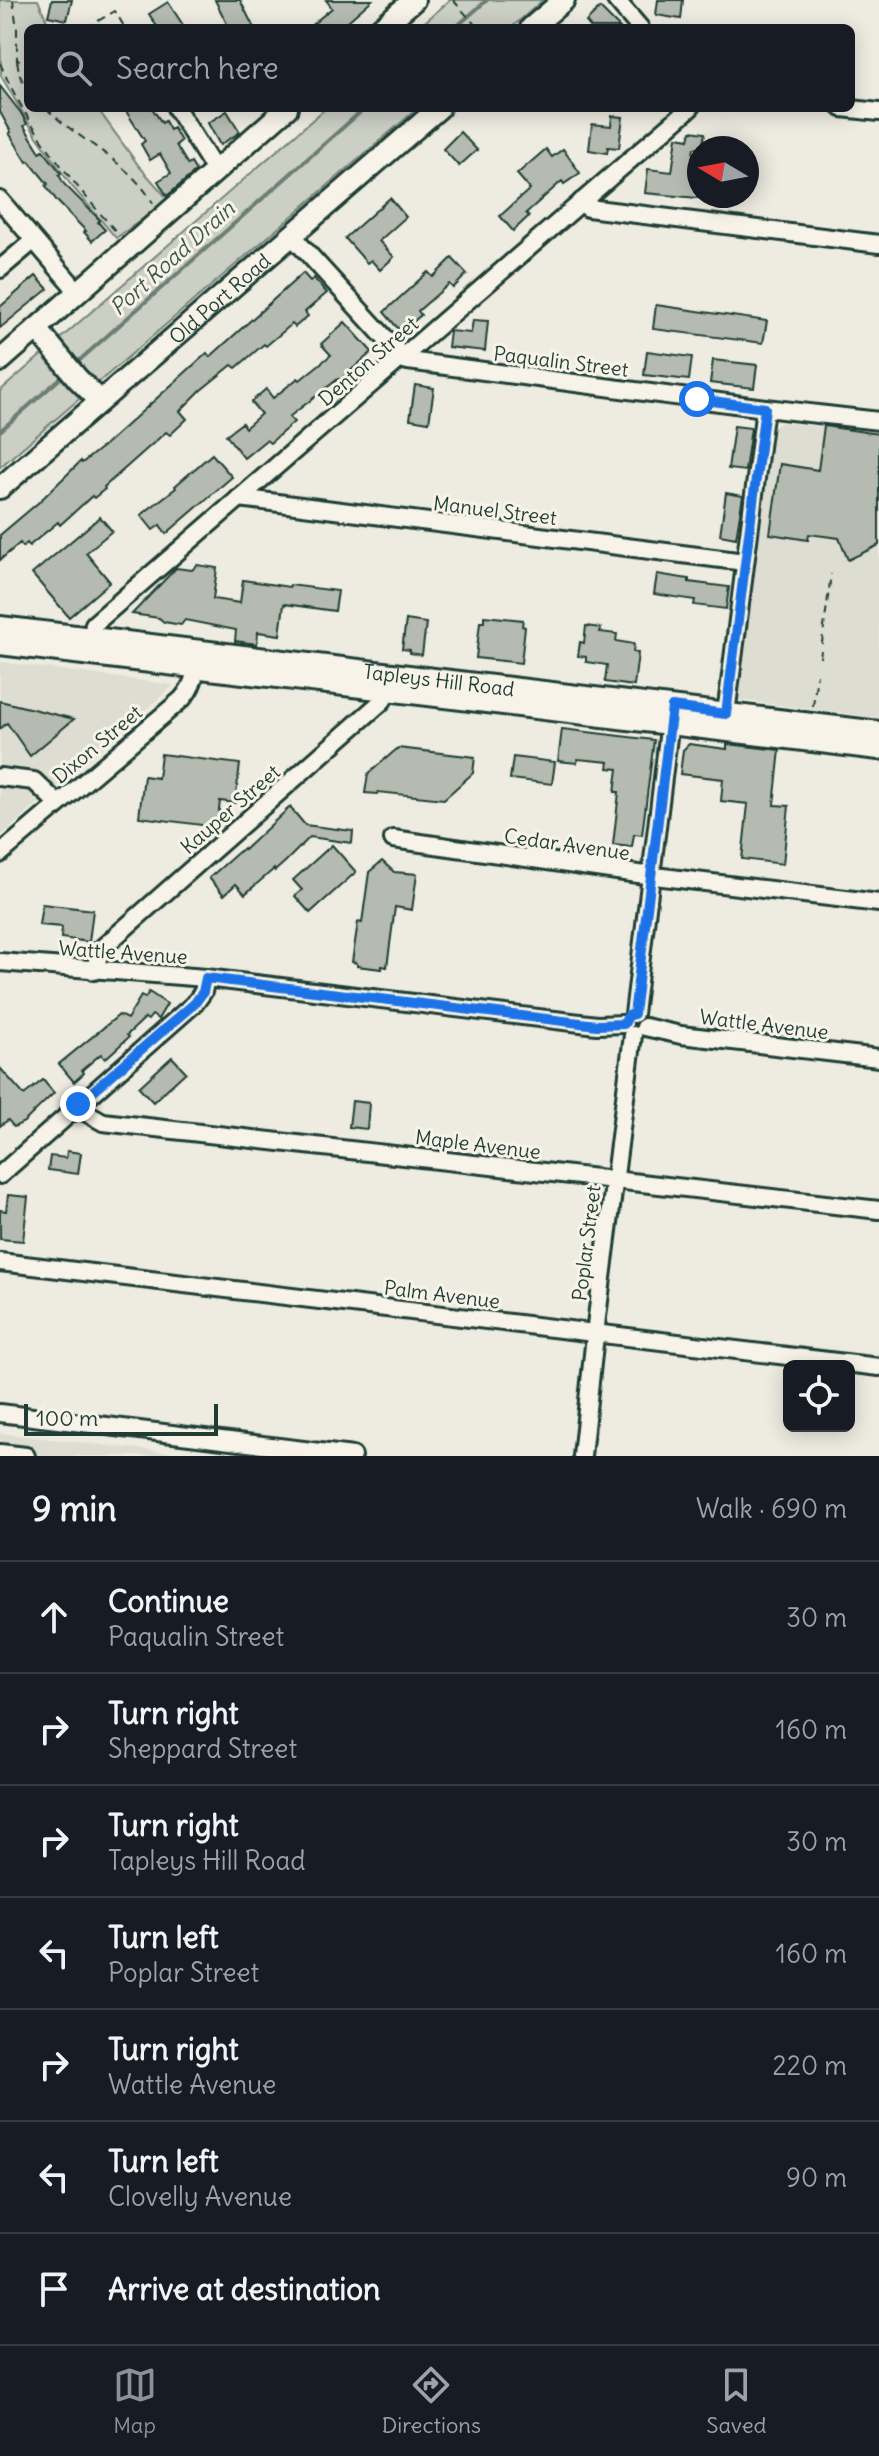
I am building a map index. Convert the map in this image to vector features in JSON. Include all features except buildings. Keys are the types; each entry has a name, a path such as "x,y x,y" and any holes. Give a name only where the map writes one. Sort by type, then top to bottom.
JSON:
{"main road":[{"path":"386,24 414,0"},
{"path":"536,24 564,0"},
{"path":"0,361 282,112"},
{"name":"Old Port Road","path":"0,488 434,112"},
{"path":"37,329 100,401"},
{"name":"Tapleys Hill Road","path":"0,627 91,646 671,715 879,749"},
{"name":"Tapleys Hill Road","path":"0,644 91,646"},
{"name":"Tapleys Hill Road","path":"671,715 726,714 879,732"}],"street":[{"path":"616,0 637,24"},
{"path":"855,109 879,112"},
{"path":"179,112 215,170"},
{"name":"Denton Street","path":"91,646 94,624 685,112"},
{"path":"0,200 79,293"},
{"path":"582,201 588,208 879,244"},
{"path":"292,236 397,351 400,359"},
{"path":"0,269 33,241"},
{"name":"Paqualin Street","path":"400,359 879,421"},
{"path":"726,714 765,408"},
{"name":"Manuel Street","path":"239,498 745,562"},
{"name":"Dixon Street","path":"0,854 182,699 194,682 197,659"},
{"name":"Kauper Street","path":"94,971 101,949 380,703 387,682"},
{"name":"Poplar Street","path":"582,1456 671,715"},
{"path":"0,777 34,781 57,803"},
{"name":"Cedar Avenue","path":"393,839 651,876 879,903"},
{"name":"Wattle Avenue","path":"0,962 206,978 597,1025 634,1025 681,1035 879,1058"},
{"path":"0,1175 195,1003 203,992 206,978"},
{"name":"Maple Avenue","path":"78,1104 103,1122 879,1210"},
{"name":"Palm Avenue","path":"0,1262 879,1367"},
{"path":"0,1413 353,1456"},
{"path":"0,1453 26,1456"}],"path":[{"path":"13,0 17,61 24,82"},
{"path":"454,2 474,24"},
{"path":"93,24 115,11 123,24"},
{"path":"17,61 24,58"},
{"path":"0,63 24,109"},
{"path":"0,78 5,76"},
{"path":"26,112 72,182 120,236"},
{"path":"51,112 80,137 132,173 155,207"},
{"path":"820,658 831,574"},
{"path":"812,711 817,674"}],"shaded area":[{"path":"0,0 38,0 48,24 24,24 24,112 100,112 139,166 169,200 116,238 70,184 34,132 1,76"},
{"path":"450,0 543,0 516,24 423,24"},
{"path":"321,112 413,112 0,467 0,391"},
{"path":"782,422 879,434 879,718 739,700 774,427"},
{"path":"0,662 174,685 0,837"},
{"path":"0,1433 198,1456 0,1456"}],"waterway":[{"name":"Port Road Drain","path":"460,24 487,0"},
{"name":"Port Road Drain","path":"73,366 360,112"},
{"name":"Port Road Drain","path":"0,431 64,375"}],"route":[{"path":"78,1104 195,1003 203,992 206,978 597,1025 624,1024 628,1016 634,1014 672,707 726,714 765,408 697,399"}]}
